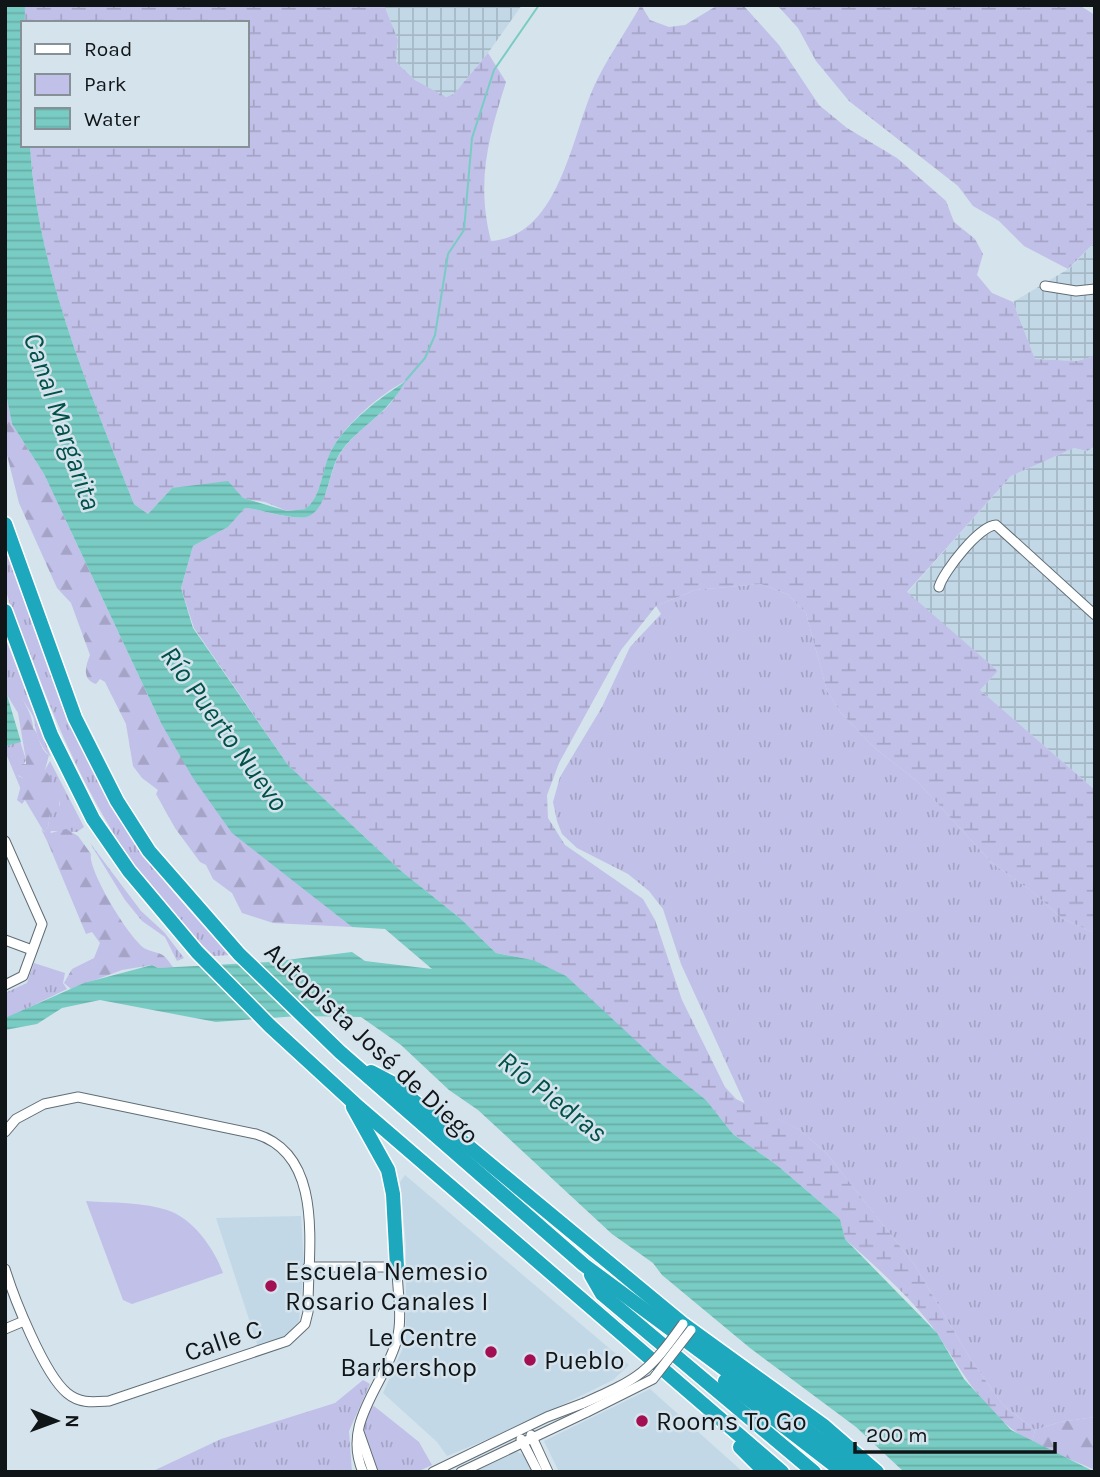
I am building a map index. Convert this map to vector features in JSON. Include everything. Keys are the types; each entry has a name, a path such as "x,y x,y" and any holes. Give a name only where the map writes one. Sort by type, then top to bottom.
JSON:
{"highway":[{"name":"Autopista José de Diego","path":"5,524 75,718 111,792 149,851 239,954 354,1064 584,1265 863,1472"},
{"name":"Autopista José de Diego","path":"5,611 51,735 93,819 129,871 197,952 270,1026 347,1097 782,1472"},
{"path":"354,1064 392,1083 687,1327 806,1412 853,1448 877,1472"},
{"path":"347,1097 388,1170 393,1194 397,1267"},
{"path":"584,1265 602,1294 814,1472"},
{"path":"657,1321 689,1352 843,1472"},
{"path":"705,1407 765,1472"}],"street":[{"path":"1045,286 1076,291 1095,289"},
{"path":"939,587 953,562 987,526 996,525 1095,615"},
{"path":"5,841 42,922 23,976 5,985"},
{"path":"5,940 32,950"},
{"name":"Calle C","path":"5,1132 16,1119 44,1104 78,1097 258,1135 275,1141 290,1154 303,1178 309,1312 304,1324 287,1341 109,1401 85,1402 68,1394 24,1321 5,1269"},
{"path":"309,1267 397,1267 398,1335 390,1361 359,1423 355,1446 361,1470"},
{"path":"5,1329 24,1321"},
{"path":"461,1472 527,1440 641,1376 687,1327"},
{"path":"433,1472 522,1429 585,1408"},
{"path":"359,1423 360,1436 373,1472"},
{"path":"522,1429 538,1472"},
{"path":"527,1440 548,1472"}],"shaded area":[{"path":"384,5 522,5 488,53 454,94 445,97 415,80 396,62 398,40"},
{"path":"1095,242 1095,356 1077,361 1035,359 1013,302 1070,268"},
{"path":"1095,446 1095,790 980,690 998,671 907,593 1011,476 1074,448 1087,451"},
{"path":"405,1175 629,1365 613,1380 517,1427 447,1456 437,1442 383,1393 406,1341 406,1244 400,1182"},
{"name":"Escuela Nemesio Rosario Canales I","path":"301,1216 304,1265 299,1321 283,1338 258,1347 216,1218"},
{"path":"650,1389 743,1472 559,1472 544,1441"},
{"path":"515,1451 524,1455 532,1472 470,1472"}],"green space":[{"path":"25,5 384,5 398,40 396,62 415,80 446,97 454,94 488,53 506,82 489,142 484,180 484,199 491,241 515,235 534,221 549,201 561,177 597,80 641,5 650,20 669,27 685,25 718,5 743,5 779,45 819,105 847,128 897,158 946,201 954,222 975,239 983,254 977,275 992,293 1013,302 1035,359 1077,361 1095,356 1095,446 1087,451 1074,448 1011,476 907,592 998,671 980,690 1095,790 1095,933 1063,919 1029,889 993,864 916,780 876,749 841,713 827,691 806,613 787,594 761,584 695,590 656,606 621,650 559,763 547,795 548,818 565,845 643,899 655,920 682,1000 725,1087 736,1099 800,1130 827,1154 914,1264 971,1360 1003,1405 1035,1430 1032,1443 989,1408 919,1310 845,1239 840,1219 778,1166 733,1134 706,1100 533,960 496,953 461,919 400,870 288,765 194,628 181,588 193,546 228,527 245,508 295,517 308,516 315,511 324,497 339,455 350,441 391,403 404,382 364,411 338,439 329,456 315,498 305,509 287,511 265,502 172,488 148,514 134,504 83,373 54,283 43,238 30,147 248,147 248,21 24,21"},
{"path":"777,5 1079,5 1095,15 1095,242 1068,269 1024,246 999,221 973,206 958,186 849,101 816,61 798,28"},
{"path":"5,389 12,424 44,474 161,723 318,900 352,927 273,923 242,913 232,893 213,879 206,865 200,862 175,828 156,794 158,790 142,778 133,766 126,724 105,682 100,679 96,684 86,675 90,655 71,603 57,588 19,503 5,447"},
{"path":"5,547 56,688 103,790 159,875 230,955 214,956 183,925 129,858 106,821 67,744 14,615 5,584"},
{"path":"761,584 787,594 806,613 827,691 841,713 876,749 916,780 993,864 1029,889 1063,919 1095,933 1095,1417 1060,1422 1035,1430 1003,1405 971,1360 914,1264 827,1154 800,1130 745,1104 681,964 663,909 649,891 628,874 577,848 562,834 553,802 560,777 602,707 630,647 661,614 656,606 695,590"},
{"path":"5,637 51,757 39,740 30,711 6,679"},
{"path":"6,679 24,702 33,728 43,749 49,755 45,770 51,778 49,784 60,787 59,811 50,814 48,827 44,832 25,800 22,804 17,800 23,778 16,774 18,764 26,764 26,760 18,713 7,695"},
{"path":"20,741 26,760 18,776 23,778 22,792 5,751 5,743 7,746"},
{"path":"50,761 84,827 77,832 51,831 48,843 41,829 44,832 48,827 50,814 60,805 58,792 49,784 45,770"},
{"path":"66,829 78,836 91,854 103,889 139,944 163,955 173,967 158,968 152,965 122,970 71,989 64,983 72,969 94,958 100,943 92,932 86,934 48,843 47,834"},
{"path":"90,843 141,911 164,932 184,958 177,961 165,937 142,921 125,900"},
{"path":"34,963 65,973 63,983 67,989 5,1019 5,993 27,983"},
{"path":"86,1201 148,1206 177,1214 202,1236 223,1273 132,1304 123,1300"},
{"path":"363,1380 370,1384 349,1431 352,1472 151,1472 221,1439 335,1403"},
{"path":"374,1406 419,1442 432,1465 417,1472 377,1472 362,1429 369,1408"},
{"path":"1095,1417 1095,1470 1032,1443 1035,1430 1060,1422"}],"water":[{"path":"5,5 25,5 25,21 21,21 21,147 30,147 43,238 68,328 134,504 148,514 172,488 228,481 243,498 287,511 305,509 315,497 329,456 339,439 365,411 406,381 384,409 351,439 340,453 316,511 309,516 296,517 245,508 228,527 193,546 181,588 193,628 288,765 400,870 461,919 496,953 533,960 566,976 659,1062 706,1100 733,1134 778,1166 840,1219 845,1239 937,1333 964,1379 1011,1430 1095,1472 904,1472 856,1427 750,1348 662,1275 653,1263 612,1234 478,1110 449,1090 401,1045 361,1017 298,1016 216,1022 100,1000 62,1008 37,1024 5,1030 5,1018 84,983 152,965 158,968 270,962 352,952 365,961 432,969 385,929 352,927 232,833 193,778 161,723 44,474 12,424 5,389"},
{"path":"5,676 7,695 21,742 6,746"}],"waterway":[{"name":"Río Puerto Nuevo","path":"406,380 425,358 435,335 448,254 464,230 472,138 494,70 539,5"}],"place":[{"name":"Escuela Nemesio Rosario Canales I","path":"271,1286"},
{"name":"Le Centre Barbershop","path":"491,1352"},
{"name":"Pueblo","path":"530,1360"},
{"name":"Rooms To Go","path":"642,1421"}],"water label":[{"name":"Canal Margarita","path":"63,421"},
{"name":"Río Piedras","path":"553,1096"}]}
